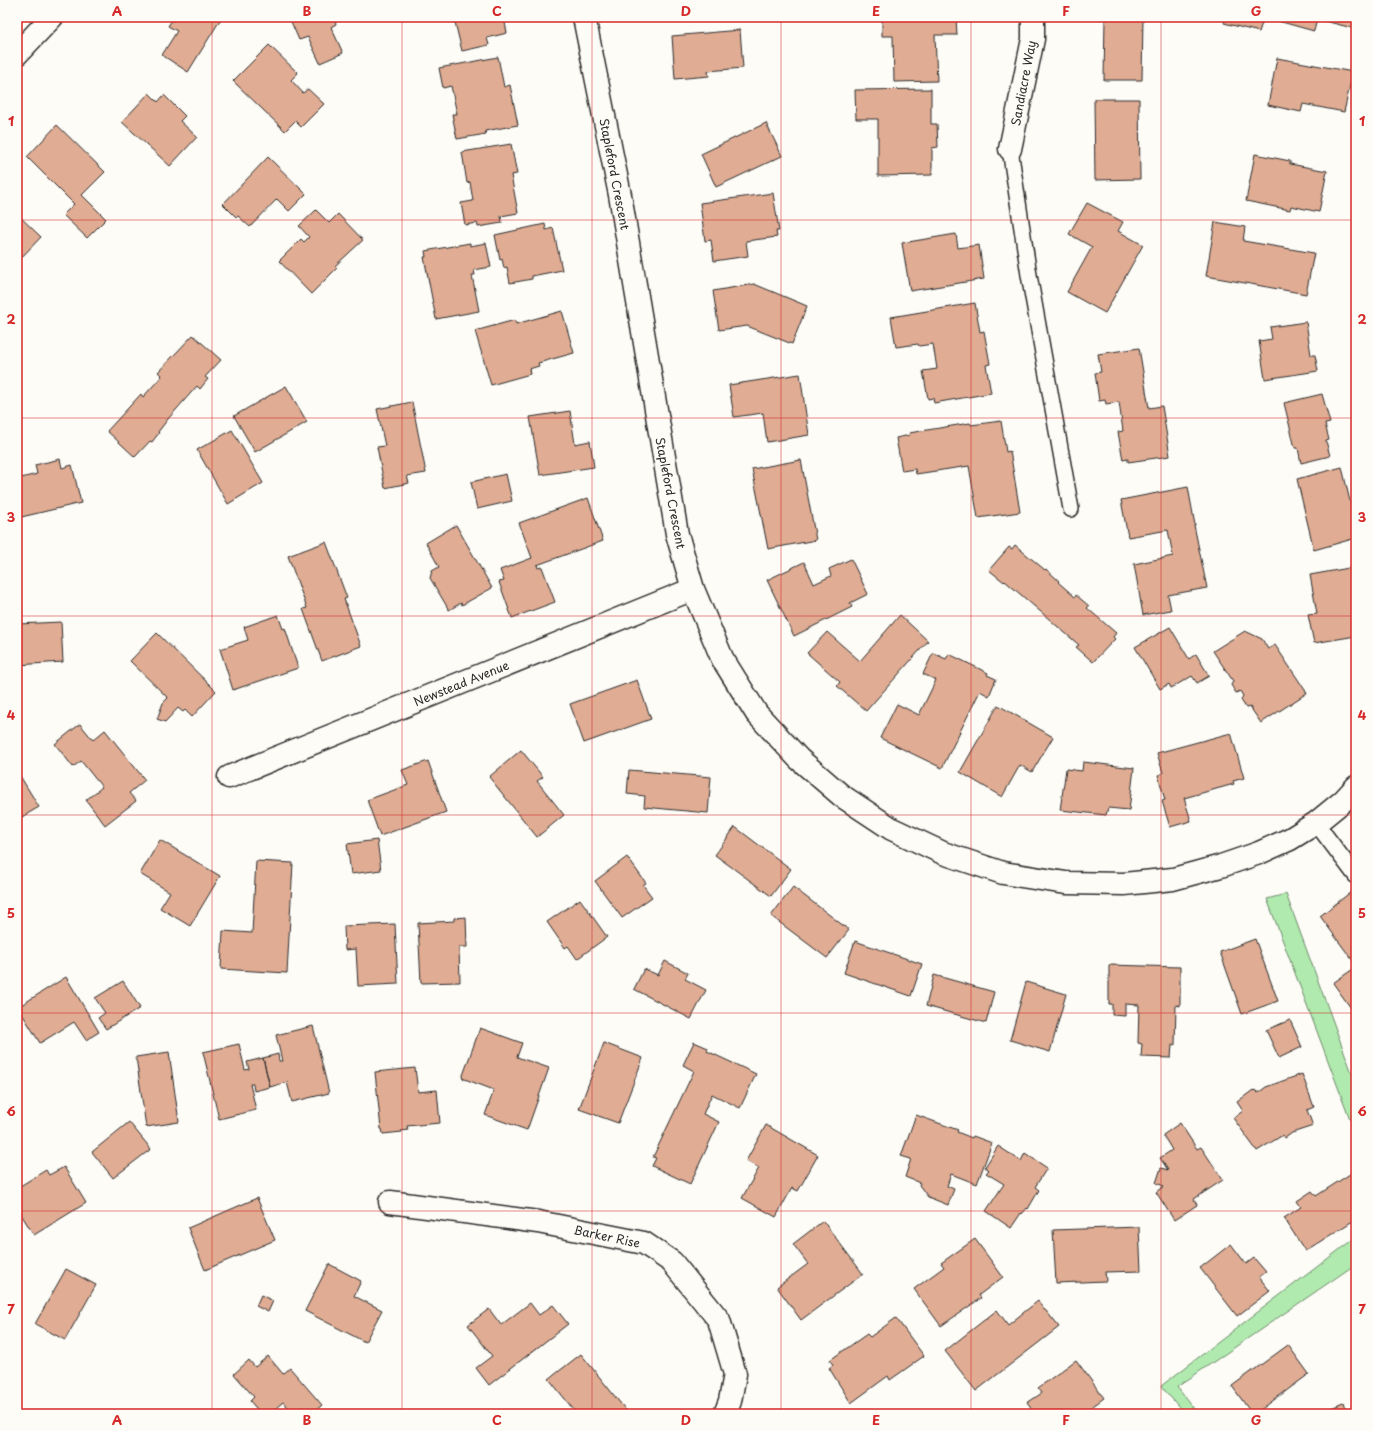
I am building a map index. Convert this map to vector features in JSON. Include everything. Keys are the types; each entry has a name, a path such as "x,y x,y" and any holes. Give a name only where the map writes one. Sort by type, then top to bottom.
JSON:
{"street":[{"path":"17,54 52,17"},
{"name":"Stapleford Crescent","path":"584,17 620,195 677,534 693,589 726,664 757,714 799,759 842,796 892,829 943,853 1003,873 1066,883 1124,884 1173,879 1221,866 1259,853 1290,839 1316,823 1343,801 1356,787"},
{"name":"Sandiacre Way","path":"1010,149 1033,39 1033,17"},
{"name":"Newstead Avenue","path":"229,777 693,589"},
{"name":"Barker Rise","path":"390,1202 538,1222 644,1243 672,1262 719,1320 735,1374 730,1402 725,1414"}],"lane":[{"path":"1010,149 1030,282 1070,509"},
{"path":"1316,823 1356,876"}],"green space":[{"path":"1286,894 1356,1084 1356,1135 1267,899"},
{"path":"1356,1237 1356,1264 1177,1387 1198,1414 1185,1414 1161,1386"}],"building":[{"path":"174,17 222,17 188,72 162,55 177,31 168,26"},
{"path":"289,17 333,17 336,24 331,27 343,53 320,63 308,37 299,40"},
{"path":"504,17 507,33 487,38 489,45 462,51 454,18"},
{"path":"882,17 956,17 957,35 935,35 937,81 894,82 893,36 882,36"},
{"path":"1105,17 1143,17 1142,80 1104,80"},
{"path":"1226,17 1264,17 1259,32 1224,23"},
{"path":"1279,17 1356,17 1356,29 1317,19 1314,31 1278,21"},
{"path":"740,30 743,68 708,71 709,76 675,79 672,36"},
{"path":"269,45 298,73 291,80 303,93 308,89 324,104 301,127 295,121 285,131 233,81"},
{"path":"498,57 504,87 510,85 518,125 485,131 486,134 457,139 452,114 457,114 451,86 443,88 439,68"},
{"path":"1277,58 1353,72 1344,112 1303,104 1301,112 1268,105"},
{"path":"931,89 931,124 937,124 938,147 932,148 932,175 878,176 878,119 856,119 855,90"},
{"path":"149,93 158,102 164,95 185,116 180,121 197,137 170,166 122,122"},
{"path":"1094,99 1139,99 1140,179 1095,180"},
{"path":"766,123 782,156 716,187 701,154"},
{"path":"57,125 105,172 82,195 106,219 87,238 63,215 74,204 27,157"},
{"path":"511,144 517,174 511,175 518,213 501,216 502,223 478,227 477,223 465,225 461,203 473,201 470,182 467,183 462,152"},
{"path":"1255,154 1290,161 1290,164 1327,171 1319,212 1291,206 1290,210 1246,201"},
{"path":"268,157 306,194 289,211 277,199 250,227 238,216 236,217 223,204"},
{"path":"773,193 779,231 776,231 777,237 746,241 748,256 714,261 711,240 705,241 700,203"},
{"path":"1087,203 1123,222 1118,231 1143,245 1105,313 1067,292 1092,247 1069,234"},
{"path":"316,210 329,223 338,214 363,240 335,266 337,268 311,294 279,261 301,239 304,242 309,237 299,226"},
{"path":"17,214 41,237 17,262"},
{"path":"1215,222 1245,227 1243,241 1314,253 1306,294 1206,276"},
{"path":"545,224 546,230 553,228 562,270 532,276 532,279 510,283 507,267 504,268 502,259 500,260 495,235"},
{"path":"956,234 958,248 979,245 984,279 910,291 902,243"},
{"path":"470,243 470,246 486,243 491,267 474,270 475,275 472,275 479,311 436,319 424,257 426,257 425,251"},
{"path":"754,284 807,306 792,344 747,326 719,330 713,291"},
{"path":"975,303 980,332 984,331 990,364 986,365 991,393 934,403 933,398 928,399 923,371 937,369 933,344 919,346 918,344 896,347 891,317"},
{"path":"562,311 574,353 538,363 539,366 529,369 530,374 491,385 475,331 515,320 516,324"},
{"path":"1306,322 1311,355 1315,355 1318,371 1265,379 1259,341 1272,339 1270,327"},
{"path":"193,335 221,360 205,377 208,379 200,389 197,386 168,419 152,442 150,441 135,457 107,431 141,394 143,397 162,376 158,372"},
{"path":"1139,348 1149,408 1162,406 1170,456 1128,462 1128,459 1123,460 1118,432 1123,431 1119,402 1106,404 1105,400 1099,401 1095,373 1101,372 1098,354"},
{"path":"800,374 809,435 767,442 763,413 734,417 729,385"},
{"path":"286,386 307,422 255,452 234,416"},
{"path":"1322,394 1330,423 1325,424 1329,440 1326,441 1330,456 1301,463 1298,448 1295,448 1284,403"},
{"path":"412,402 426,473 407,476 409,483 385,488 377,447 385,446 377,409"},
{"path":"570,411 575,444 590,441 594,467 540,475 530,417"},
{"path":"1001,421 1006,452 1010,451 1020,512 978,518 969,466 916,474 915,469 902,471 896,438 910,435 909,433 970,423 971,425"},
{"path":"232,430 263,483 228,504 197,450"},
{"path":"60,459 62,468 72,465 81,503 17,518 17,479 37,474 35,465"},
{"path":"801,460 816,540 768,549 752,469"},
{"path":"1342,467 1356,527 1356,538 1314,550 1297,479"},
{"path":"506,474 512,501 477,509 471,482"},
{"path":"1188,487 1207,588 1168,595 1171,610 1143,615 1134,564 1173,556 1168,530 1128,537 1121,500"},
{"path":"588,498 603,541 537,565 538,568 542,567 555,602 512,618 499,582 504,581 500,570 532,558 519,523"},
{"path":"456,525 492,588 462,605 461,603 449,610 430,578 432,571 439,567 426,543"},
{"path":"326,542 347,598 344,599 361,646 322,661 303,609 307,608 288,556"},
{"path":"1015,545 1045,570 1046,569 1075,597 1076,595 1089,606 1087,608 1116,633 1113,637 1115,639 1093,662 1076,647 1079,645 1005,581 1004,582 989,570 1009,547 1012,549"},
{"path":"851,559 868,594 850,603 852,607 794,636 767,580 804,562 814,584 831,576 829,569"},
{"path":"1349,568 1356,608 1356,636 1314,643 1308,615 1317,614 1310,575"},
{"path":"278,615 283,629 285,628 298,668 233,690 220,649 248,640 244,627"},
{"path":"900,615 928,641 866,711 837,686 840,682 807,653 827,632 860,661"},
{"path":"61,622 63,662 17,665 17,624"},
{"path":"1170,627 1189,659 1196,654 1209,676 1197,683 1192,676 1171,688 1169,684 1160,689 1135,647"},
{"path":"1245,631 1262,639 1268,649 1275,645 1307,693 1261,723 1250,707 1246,708 1241,700 1243,696 1240,691 1236,693 1231,685 1233,681 1213,651"},
{"path":"157,633 216,691 192,717 185,710 183,712 178,708 165,722 157,719 163,703 168,698 130,661"},
{"path":"933,653 946,659 949,654 988,673 987,675 996,679 989,696 980,691 942,768 880,738 897,704 919,715 936,680 923,674"},
{"path":"637,680 651,719 584,743 570,704"},
{"path":"998,705 1053,737 1032,772 1020,765 1002,797 960,772"},
{"path":"80,724 93,740 105,730 145,780 129,793 136,801 105,825 86,800 102,787 81,761 73,767 55,744"},
{"path":"1231,733 1244,778 1233,781 1234,784 1184,798 1191,821 1170,827 1162,801 1165,800 1158,775 1163,773 1157,753"},
{"path":"521,750 543,777 537,781 564,815 537,837 489,777"},
{"path":"428,761 446,812 380,836 367,800 408,785 402,770"},
{"path":"1083,762 1134,768 1129,810 1108,808 1106,815 1060,810 1066,769 1082,771"},
{"path":"629,770 711,777 708,813 644,807 645,796 627,794"},
{"path":"17,771 39,807 17,820"},
{"path":"735,827 791,869 771,896 715,855"},
{"path":"160,840 220,876 190,926 160,908 170,892 140,874"},
{"path":"377,840 381,870 351,874 347,844"},
{"path":"627,857 646,883 643,885 652,897 622,918 595,881"},
{"path":"256,861 293,863 287,973 221,969 223,931 252,933"},
{"path":"793,887 849,930 827,958 771,916"},
{"path":"1351,892 1356,898 1356,965 1320,916"},
{"path":"580,899 607,937 577,959 568,946 565,948 547,922"},
{"path":"466,917 467,947 459,947 460,982 421,983 418,923 454,921 454,918"},
{"path":"395,924 398,984 358,986 356,949 345,950 344,926"},
{"path":"1255,939 1278,1001 1242,1014 1220,952"},
{"path":"855,941 922,964 911,996 844,973"},
{"path":"665,961 688,973 685,979 706,990 691,1019 634,989 644,969 658,975"},
{"path":"1109,965 1180,967 1180,1006 1176,1005 1175,1045 1172,1045 1171,1058 1141,1057 1142,1044 1138,1043 1139,1005 1125,1004 1125,1016 1112,1015 1112,1004 1109,1004"},
{"path":"1356,967 1356,1009 1353,1011 1333,983"},
{"path":"934,975 994,992 986,1023 926,1006"},
{"path":"66,977 99,1032 86,1040 74,1022 40,1043 18,1007"},
{"path":"123,981 140,1008 106,1029 98,1018 105,1013 95,998"},
{"path":"1026,982 1066,994 1050,1052 1010,1040"},
{"path":"1290,1020 1302,1047 1279,1058 1266,1030"},
{"path":"313,1026 329,1093 292,1102 287,1082 270,1087 263,1058 278,1054 279,1061 282,1061 276,1035"},
{"path":"480,1028 522,1043 517,1057 549,1068 527,1130 485,1115 494,1090 462,1078"},
{"path":"694,1042 708,1048 707,1051 756,1074 740,1108 712,1094 703,1114 719,1122 690,1184 652,1166 656,1158 653,1157 694,1071 683,1065"},
{"path":"604,1043 643,1058 618,1123 579,1109"},
{"path":"239,1044 245,1070 249,1069 247,1062 263,1058 270,1087 254,1091 253,1084 250,1084 256,1110 219,1119 203,1052"},
{"path":"169,1052 179,1122 146,1127 136,1057"},
{"path":"415,1068 418,1092 437,1090 440,1123 407,1126 408,1130 401,1131 402,1132 383,1134 381,1129 375,1072"},
{"path":"1302,1074 1314,1107 1307,1110 1313,1126 1292,1133 1285,1138 1283,1135 1257,1151 1233,1118 1243,1111 1237,1102 1253,1090 1258,1093 1266,1087"},
{"path":"916,1115 958,1130 957,1132 972,1138 973,1136 992,1143 977,1184 951,1174 947,1186 954,1189 948,1205 928,1197 919,1185 920,1183 905,1177 911,1159 901,1156"},
{"path":"129,1122 151,1149 113,1178 92,1152"},
{"path":"1180,1123 1197,1149 1201,1147 1223,1180 1194,1199 1197,1205 1174,1220 1156,1192 1164,1186 1156,1183 1161,1168 1168,1170 1160,1158 1172,1150 1163,1135"},
{"path":"766,1125 818,1155 798,1191 792,1188 776,1217 742,1198 759,1168 746,1161"},
{"path":"998,1146 1021,1161 1025,1153 1047,1168 1035,1187 1039,1190 1028,1209 1027,1208 1022,1214 1021,1213 1011,1228 986,1211 1004,1184 986,1173 989,1170 985,1167"},
{"path":"64,1167 86,1203 34,1235 17,1208 17,1188 46,1170 49,1175"},
{"path":"1350,1174 1356,1184 1356,1219 1305,1251 1284,1218 1301,1207 1297,1201 1312,1191 1316,1196"},
{"path":"257,1198 275,1240 205,1270 188,1228"},
{"path":"823,1221 863,1274 801,1320 777,1287 808,1264 793,1244"},
{"path":"1139,1227 1141,1271 1105,1272 1106,1281 1056,1283 1053,1230"},
{"path":"975,1239 1003,1277 979,1295 981,1298 941,1326 914,1289 944,1267 941,1263"},
{"path":"1231,1244 1246,1264 1254,1258 1266,1272 1259,1277 1270,1291 1237,1316 1200,1268"},
{"path":"329,1264 361,1281 354,1296 382,1310 365,1342 305,1311"},
{"path":"66,1269 96,1285 65,1340 35,1324"},
{"path":"261,1295 273,1301 268,1312 256,1306"},
{"path":"1038,1301 1059,1327 976,1391 945,1351 997,1310 1008,1325"},
{"path":"530,1303 539,1315 553,1305 568,1324 489,1385 476,1368 492,1356 468,1325 489,1309 501,1325"},
{"path":"896,1318 924,1356 890,1380 888,1376 851,1403 829,1368 833,1365 830,1360 867,1334 870,1337"},
{"path":"1288,1345 1309,1374 1255,1414 1252,1414 1232,1386"},
{"path":"581,1354 629,1414 577,1414 549,1379"},
{"path":"268,1356 283,1374 290,1368 322,1405 312,1414 294,1414 283,1402 269,1414 261,1414 250,1401 254,1397 234,1374 249,1360 255,1367"},
{"path":"1076,1360 1104,1398 1082,1414 1035,1414 1027,1403 1042,1393 1038,1388"},
{"path":"1343,1403 1348,1414 1317,1414"}]}
